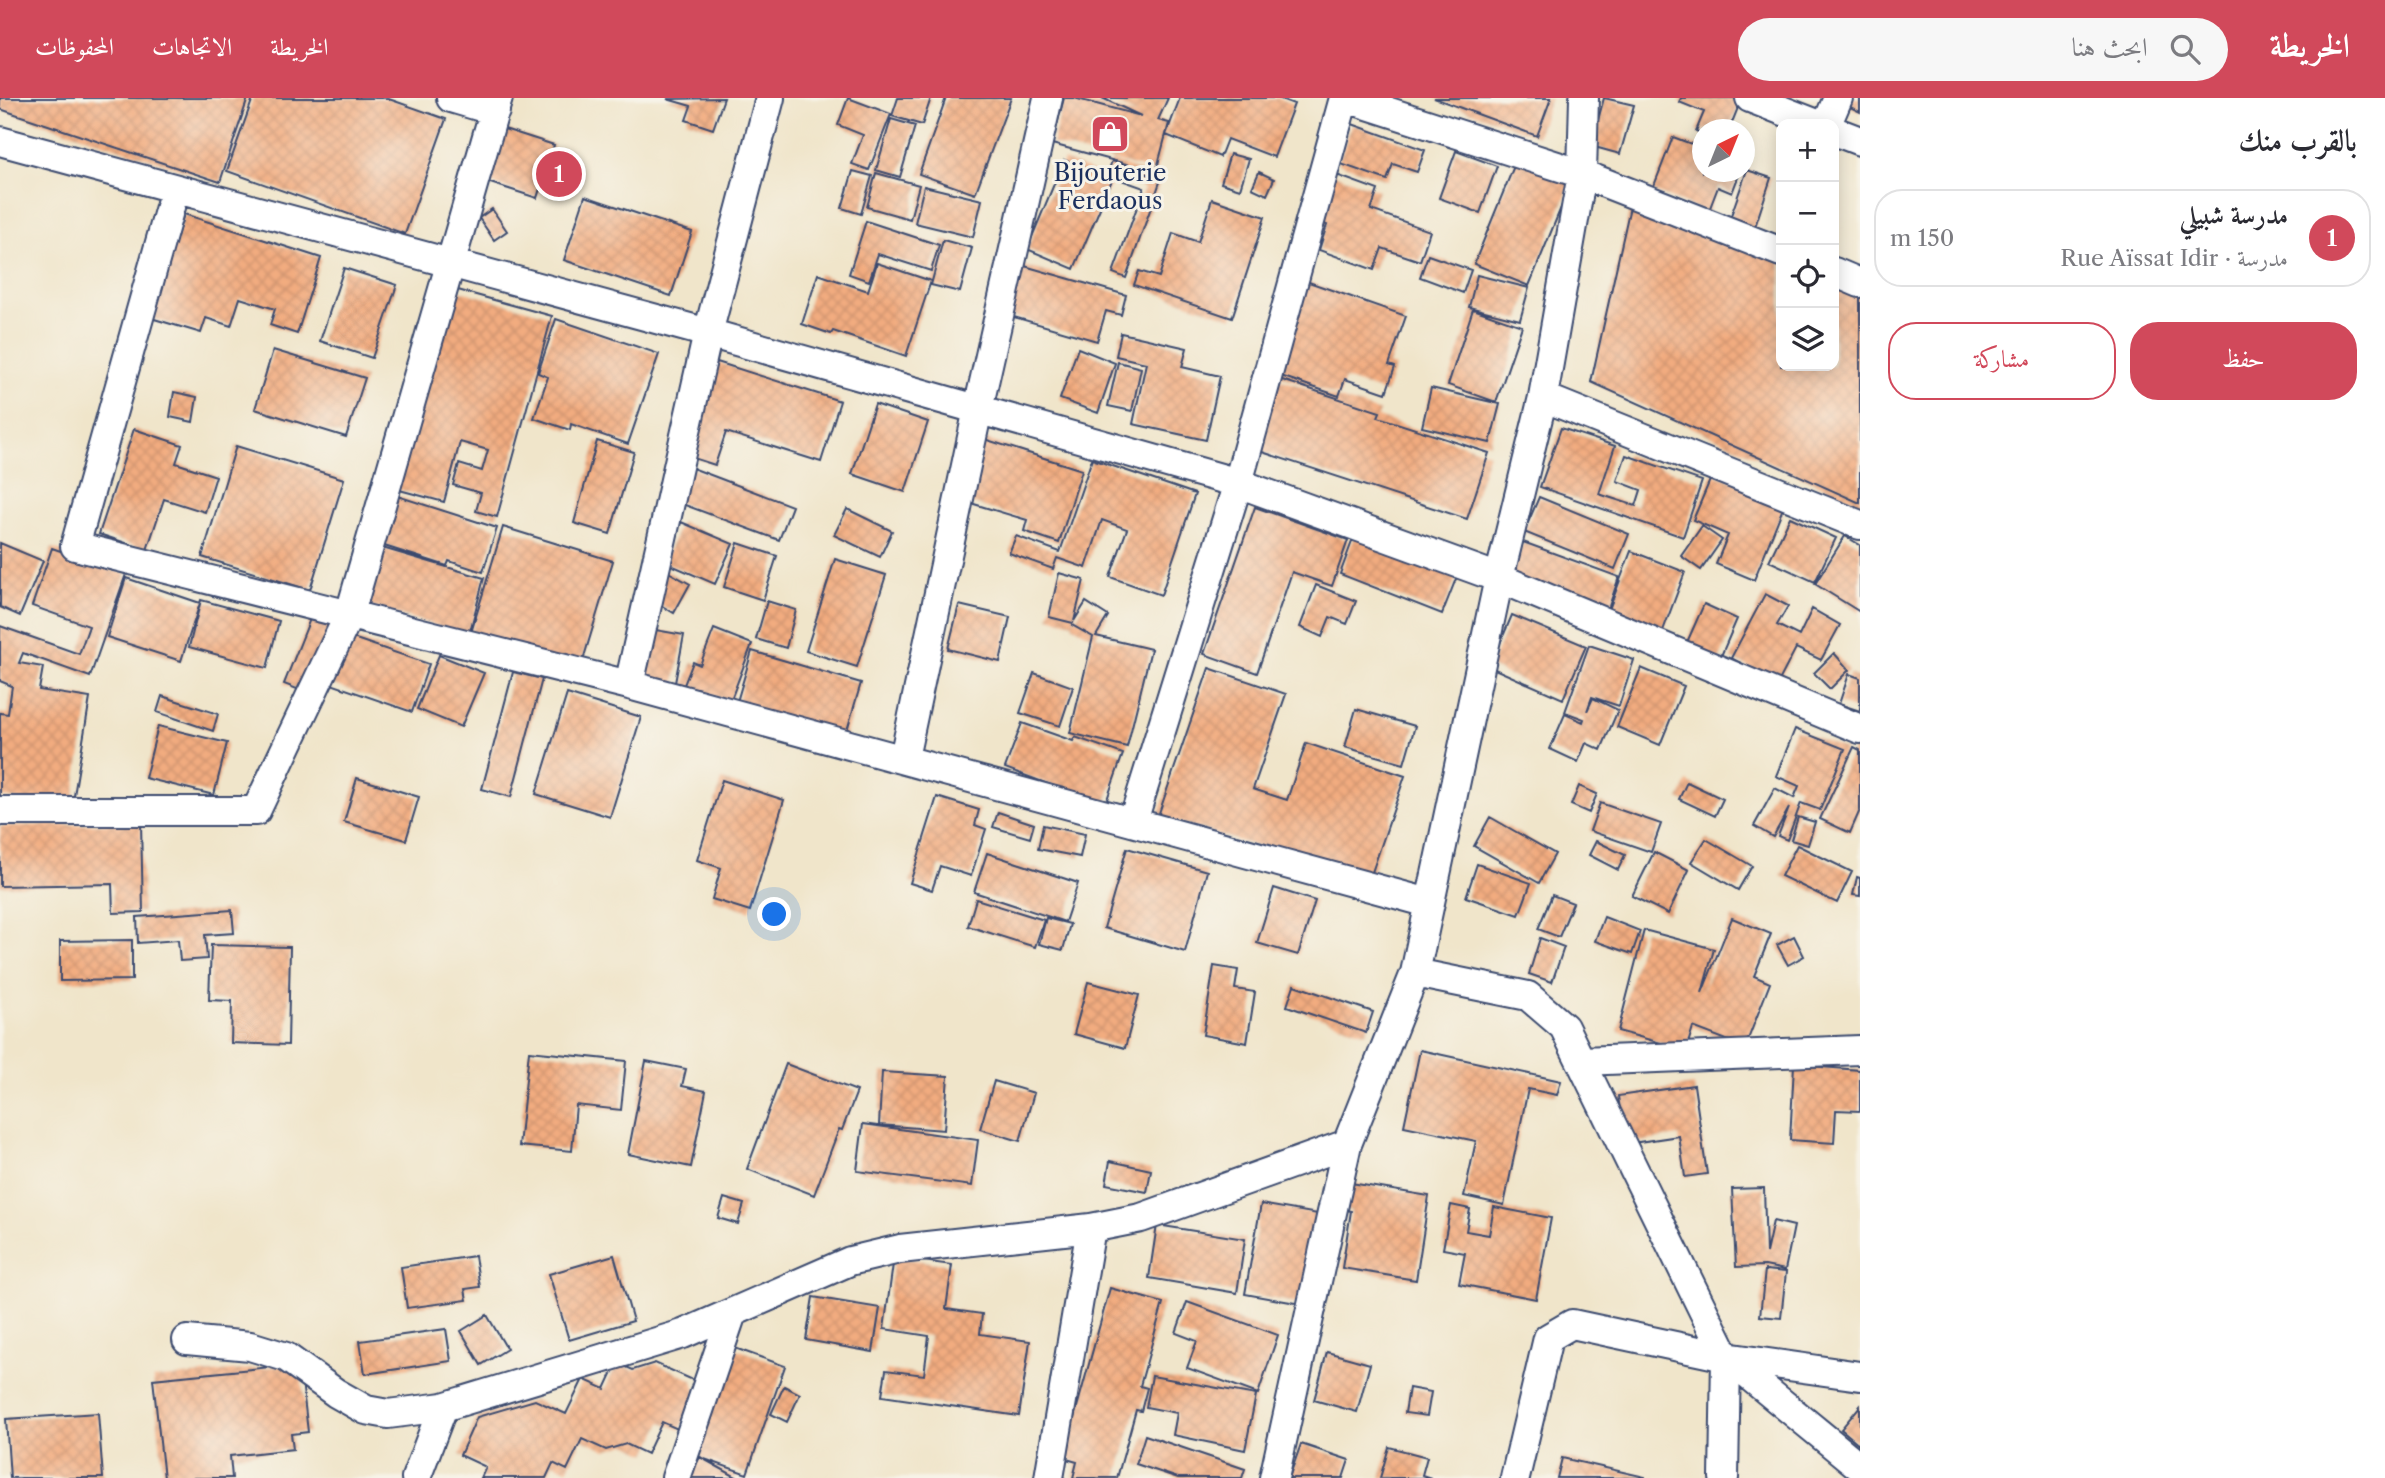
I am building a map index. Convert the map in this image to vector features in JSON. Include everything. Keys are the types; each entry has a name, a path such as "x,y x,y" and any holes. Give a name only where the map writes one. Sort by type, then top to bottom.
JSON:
{"street":[{"path":"0,811 256,811 350,614 497,104 451,98"},
{"path":"629,684 708,332 770,98"},
{"path":"904,758 1048,98"},
{"path":"1133,821 1238,483 1345,98 1582,174 1776,250"},
{"path":"1274,1478 1347,1144 1415,973 1499,578 1543,397 1582,174 1584,98"},
{"path":"1750,98 1804,119"},
{"path":"1829,119 1838,98"},
{"path":"1839,133 1860,141"},
{"path":"0,141 708,332 1238,483 1499,578 1860,729"},
{"path":"175,189 75,546 629,684 1429,903"},
{"path":"1839,274 1860,283"},
{"path":"1543,397 1860,524"},
{"path":"1415,973 1528,996 1564,1027 1726,1357 1860,1466"},
{"path":"1582,1061 1860,1050"},
{"path":"187,1340 250,1346 286,1357 336,1393 366,1410 388,1414 443,1407 683,1334 850,1261 900,1249 1091,1228 1141,1217 1347,1144"},
{"path":"1049,1478 1091,1228"},
{"path":"676,1478 732,1313"},
{"path":"1515,1478 1548,1338 1572,1324 1726,1357 1860,1376"},
{"path":"1724,1478 1726,1357"},
{"path":"416,1478 443,1407"}],"building":[{"path":"0,98 248,98 220,182 0,109"},
{"path":"253,98 386,98 446,119 405,234 227,171"},
{"path":"724,98 713,129 686,120 691,106 667,99"},
{"path":"848,98 891,114 869,170 852,164 863,135 838,125"},
{"path":"898,98 931,98 922,125 892,116"},
{"path":"946,98 1011,98 975,194 919,174"},
{"name":"Bijouterie Ferdaous","path":"1064,98 1074,98 1141,116 1102,98 1168,98 1158,120 1169,123 1156,172 1052,144"},
{"path":"1180,98 1278,98 1294,104 1274,157 1227,139 1220,157 1166,135"},
{"path":"1434,98 1551,98 1537,136"},
{"path":"1604,98 1634,105 1620,154 1591,146"},
{"path":"1681,98 1741,100 1733,119 1701,119 1704,112 1679,102"},
{"path":"1849,98 1860,98 1860,112 1846,105"},
{"path":"891,119 915,126 900,177 876,170"},
{"path":"1352,124 1425,150 1417,172 1393,164 1387,180 1338,163"},
{"path":"498,127 554,145 537,198 481,180"},
{"path":"1673,137 1692,144 1692,182 1736,182 1732,193 1718,187 1708,213 1652,191"},
{"path":"1456,151 1497,166 1480,213 1439,198"},
{"path":"1230,154 1249,159 1240,189 1221,183"},
{"path":"1518,156 1573,178 1529,286 1474,264"},
{"path":"1064,160 1112,180 1074,269 1027,249"},
{"path":"1112,161 1161,179 1126,278 1113,273 1144,188 1107,175"},
{"path":"853,171 872,176 861,214 842,208"},
{"path":"1259,172 1274,179 1267,195 1252,188"},
{"path":"876,173 919,185 910,219 867,207"},
{"path":"1331,173 1378,190 1371,210 1430,231 1420,261 1382,248 1374,270 1319,250 1327,225 1314,220"},
{"path":"1755,173 1771,178 1753,233 1728,224 1743,182 1755,182"},
{"path":"924,186 982,200 973,237 915,223"},
{"path":"585,196 692,232 671,296 564,260"},
{"path":"1212,199 1265,217 1232,318 1134,285 1139,271 1159,277 1173,233 1198,242"},
{"path":"1631,202 1776,260 1776,371 1839,371 1839,285 1860,294 1860,503 1591,382"},
{"path":"492,209 507,231 494,240 479,218"},
{"path":"184,214 321,258 297,334 270,325 275,309 240,298 231,326 206,318 201,333 151,318"},
{"path":"866,221 939,245 931,271 878,254 869,281 849,274"},
{"path":"943,240 972,248 960,292 931,285"},
{"path":"1428,255 1471,270 1463,293 1420,277"},
{"path":"877,263 931,281 906,356 833,331 831,334 802,324 818,274 868,291"},
{"path":"1021,265 1126,295 1121,315 1106,311 1097,341 1007,315"},
{"path":"344,268 397,285 372,358 320,341"},
{"path":"1477,275 1529,288 1520,320 1469,307"},
{"path":"1303,280 1406,316 1389,365 1395,367 1386,393 1345,379 1339,396 1275,374"},
{"path":"447,287 552,316 497,517 476,511 481,493 453,485 459,464 482,471 488,450 460,442 444,502 392,488"},
{"path":"1473,309 1522,326 1496,402 1448,385"},
{"path":"556,319 659,354 628,444 571,424 570,430 534,418 548,377 538,373"},
{"path":"1121,333 1187,348 1182,367 1220,376 1206,440 1133,424 1146,363 1116,356"},
{"path":"1078,348 1115,363 1098,413 1060,399"},
{"path":"273,350 365,378 346,437 255,409"},
{"path":"717,362 840,401 821,462 726,432 715,465 687,456"},
{"path":"1118,362 1141,368 1132,411 1108,406"},
{"path":"1276,378 1380,412 1378,417 1489,453 1467,519 1253,449"},
{"path":"1431,388 1500,404 1490,443 1422,427"},
{"path":"174,392 197,397 193,422 170,417"},
{"path":"875,404 928,422 905,492 852,474"},
{"path":"1561,428 1615,446 1599,494 1636,506 1641,490 1617,481 1626,455 1702,481 1683,537 1540,487"},
{"path":"134,429 182,445 176,463 216,476 205,512 164,499 147,550 99,534"},
{"path":"984,439 1082,470 1059,543 1024,531 1027,520 964,501"},
{"path":"597,441 634,452 610,534 574,523"},
{"path":"236,446 344,479 310,590 202,557"},
{"path":"1092,459 1195,494 1161,595 1110,577 1127,529 1102,520 1086,568 1057,558 1053,569 1009,553 1016,536 1060,552"},
{"path":"687,466 792,506 779,540 674,501"},
{"path":"1713,473 1785,503 1754,580 1716,564 1728,535 1693,520"},
{"path":"391,494 497,528 483,572 449,561 447,566 375,543"},
{"path":"1539,497 1629,534 1615,569 1524,532"},
{"path":"1255,507 1348,540 1332,586 1292,572 1257,673 1204,654"},
{"path":"847,509 892,531 880,557 834,535"},
{"path":"1790,517 1836,538 1815,582 1769,561"},
{"path":"681,522 733,544 715,584 664,562"},
{"path":"1702,526 1722,540 1701,570 1681,556"},
{"path":"503,527 613,561 580,670 470,636"},
{"path":"1356,531 1459,571 1442,614 1340,574"},
{"path":"1845,536 1860,545 1860,612 1815,584"},
{"path":"1523,542 1619,577 1606,615 1509,580"},
{"path":"0,543 43,561 20,616 0,607"},
{"path":"738,543 777,556 763,600 724,587"},
{"path":"379,547 484,578 469,635 362,604"},
{"path":"52,548 126,574 90,677 23,653 19,663 43,667 39,690 90,698 72,808 0,797 0,713 8,714 12,686 0,681 0,626 79,654 89,626 32,606"},
{"path":"1631,551 1685,572 1661,636 1607,615"},
{"path":"835,559 886,575 857,667 806,651"},
{"path":"663,569 690,584 674,613 647,597"},
{"path":"1059,573 1084,580 1074,621 1086,602 1108,616 1096,636 1151,649 1127,747 1070,733 1093,637 1072,625 1073,623 1049,617"},
{"path":"126,578 200,603 181,661 107,637"},
{"path":"1316,585 1356,601 1347,624 1330,617 1322,637 1300,627"},
{"path":"1765,594 1788,606 1777,625 1799,636 1812,609 1840,625 1821,660 1796,648 1778,683 1731,658"},
{"path":"201,600 279,621 267,668 189,647"},
{"path":"767,601 796,610 786,648 756,639"},
{"path":"1704,604 1737,619 1718,663 1684,649"},
{"path":"959,605 1010,617 1000,662 948,649"},
{"path":"312,614 343,626 315,696 284,684"},
{"path":"1512,615 1586,646 1563,699 1490,667"},
{"path":"650,629 684,635 674,688 640,681"},
{"path":"714,629 752,644 730,702 684,685 693,662 700,665"},
{"path":"347,636 429,664 412,712 331,684"},
{"path":"1589,645 1634,660 1619,706 1592,697 1587,711 1593,698 1618,710 1601,750 1586,743 1578,762 1550,749 1565,714 1583,722 1584,719 1565,712"},
{"path":"752,651 861,683 845,737 736,705"},
{"path":"1834,653 1849,670 1830,689 1814,673"},
{"path":"439,655 484,673 461,727 417,709"},
{"path":"1209,668 1286,694 1253,789 1287,800 1306,743 1405,776 1369,881 1158,816"},
{"path":"1641,668 1684,686 1660,745 1617,727"},
{"path":"513,672 542,679 511,797 482,789"},
{"path":"1034,673 1073,687 1060,726 1020,713"},
{"path":"1849,674 1860,678 1860,711 1839,704"},
{"path":"567,694 641,717 610,817 536,794"},
{"path":"162,696 218,714 213,731 157,712"},
{"path":"1356,709 1415,726 1404,764 1345,747"},
{"path":"1022,723 1073,741 1075,737 1123,754 1105,805 1005,768"},
{"path":"158,726 227,743 214,795 145,778"},
{"path":"1795,729 1845,749 1820,810 1801,803 1787,840 1778,836 1789,808 1773,837 1754,826 1775,788 1794,798 1799,786 1776,776"},
{"path":"1854,747 1860,750 1860,810 1850,833 1820,819"},
{"path":"357,778 419,797 406,840 344,822"},
{"path":"722,780 784,800 750,911 712,899 721,868 697,860"},
{"path":"1687,782 1723,799 1715,816 1679,799"},
{"path":"1579,786 1597,794 1589,813 1571,805"},
{"path":"937,797 979,810 975,825 986,829 971,876 940,866 932,890 910,883"},
{"path":"1600,803 1661,824 1651,852 1590,831"},
{"path":"998,812 1034,824 1030,838 993,827"},
{"path":"1490,817 1555,854 1539,883 1474,846"},
{"path":"1798,817 1815,822 1808,845 1791,840"},
{"path":"141,823 143,912 113,913 112,884 0,886 0,826"},
{"path":"1043,825 1085,834 1080,857 1038,849"},
{"path":"1706,839 1752,866 1738,890 1691,862"},
{"path":"1596,841 1625,855 1618,870 1589,855"},
{"path":"1797,845 1852,872 1837,903 1781,876"},
{"path":"1127,848 1207,871 1185,952 1104,928"},
{"path":"1654,852 1689,870 1668,914 1632,896"},
{"path":"987,853 1078,883 1065,922 974,892"},
{"path":"1477,864 1531,883 1519,915 1466,897"},
{"path":"1857,877 1860,878 1860,896 1853,895"},
{"path":"1274,888 1315,901 1298,955 1257,943"},
{"path":"1552,895 1573,903 1559,937 1538,929"},
{"path":"976,899 1044,920 1035,947 968,926"},
{"path":"232,910 234,933 205,935 207,959 180,961 178,940 138,943 137,917"},
{"path":"1604,917 1640,931 1632,954 1595,941"},
{"path":"1046,918 1070,924 1063,950 1039,944"},
{"path":"1732,918 1771,934 1754,976 1770,983 1745,1047 1693,1027 1686,1050 1618,1031 1644,930 1714,949 1702,993"},
{"path":"1794,936 1804,956 1788,965 1777,945"},
{"path":"1540,938 1564,947 1552,982 1529,974"},
{"path":"132,940 132,980 60,981 60,941"},
{"path":"211,945 290,947 288,1045 231,1043 232,1001 209,1000"},
{"path":"1214,966 1238,970 1235,989 1255,992 1247,1043 1203,1035"},
{"path":"1088,982 1139,995 1125,1048 1074,1034"},
{"path":"1294,985 1373,1012 1366,1033 1287,1006"},
{"path":"1420,1050 1561,1081 1557,1095 1528,1089 1504,1205 1464,1196 1476,1141 1404,1126"},
{"path":"529,1051 626,1061 621,1110 576,1105 572,1151 519,1146"},
{"path":"646,1061 686,1069 682,1086 706,1091 691,1167 628,1154"},
{"path":"786,1064 857,1091 842,1130 839,1129 814,1195 747,1169"},
{"path":"1794,1065 1860,1070 1860,1111 1836,1110 1834,1143 1790,1140"},
{"path":"882,1072 948,1076 944,1130 879,1125"},
{"path":"994,1081 1034,1093 1020,1141 980,1129"},
{"path":"1694,1085 1707,1174 1685,1177 1679,1136 1625,1144 1618,1096"},
{"path":"863,1124 978,1140 972,1186 857,1171"},
{"path":"1110,1161 1151,1170 1147,1192 1106,1184"},
{"path":"1345,1182 1429,1196 1416,1280 1342,1268 1351,1211 1341,1209"},
{"path":"1764,1188 1766,1253 1773,1221 1794,1226 1785,1270 1765,1266 1736,1267 1732,1189"},
{"path":"724,1198 744,1204 738,1224 718,1218"},
{"path":"1261,1204 1318,1214 1302,1304 1245,1294"},
{"path":"1451,1205 1470,1209 1466,1231 1489,1235 1494,1207 1551,1218 1536,1299 1459,1284 1465,1253 1443,1249"},
{"path":"1157,1225 1245,1239 1237,1293 1149,1278"},
{"path":"614,1255 633,1321 569,1340 549,1274"},
{"path":"475,1256 480,1287 465,1289 467,1300 407,1308 401,1267"},
{"path":"894,1257 952,1265 946,1309 982,1314 980,1334 1030,1341 1019,1416 882,1396 886,1370 924,1375 929,1336 884,1329"},
{"path":"1765,1270 1786,1272 1781,1318 1760,1316"},
{"path":"1110,1288 1163,1303 1140,1386 1147,1388 1141,1411 1136,1410 1117,1478 1073,1478 1077,1462 1063,1458"},
{"path":"813,1297 880,1308 873,1352 806,1340"},
{"path":"1187,1302 1278,1335 1258,1394 1187,1368 1197,1341 1176,1333"},
{"path":"487,1315 507,1349 481,1365 461,1331"},
{"path":"446,1329 451,1361 365,1374 360,1341"},
{"path":"732,1347 785,1366 747,1474 693,1455"},
{"path":"1327,1352 1370,1364 1357,1412 1314,1400"},
{"path":"617,1363 633,1370 655,1363 693,1380 697,1395 680,1430 662,1422 647,1454 626,1444 606,1450 582,1439 567,1470 553,1463 546,1478 481,1478 486,1467 460,1455 477,1417 535,1400 566,1414 583,1379 605,1389"},
{"path":"300,1364 308,1432 291,1434 293,1449 230,1456 232,1478 164,1478 153,1379"},
{"path":"1152,1376 1256,1395 1245,1450 1173,1435 1177,1413 1146,1407"},
{"path":"784,1386 800,1394 787,1422 771,1414"},
{"path":"1409,1388 1431,1392 1427,1416 1405,1413"},
{"path":"1860,1406 1860,1445 1841,1429"},
{"path":"98,1413 103,1478 10,1478 6,1419"},
{"path":"1145,1435 1245,1469 1242,1478 1178,1478 1136,1464"},
{"path":"1301,1444 1349,1460 1343,1478 1289,1478"},
{"path":"1389,1447 1427,1457 1422,1475 1431,1478 1380,1478"},
{"path":"700,1457 738,1478 689,1478"},
{"path":"1562,1458 1645,1477 1645,1478 1557,1478"}],"place":[{"name":"Bijouterie Ferdaous","path":"1110,134"},
{"name":"مدرسة شبيلي","path":"559,174"}]}
